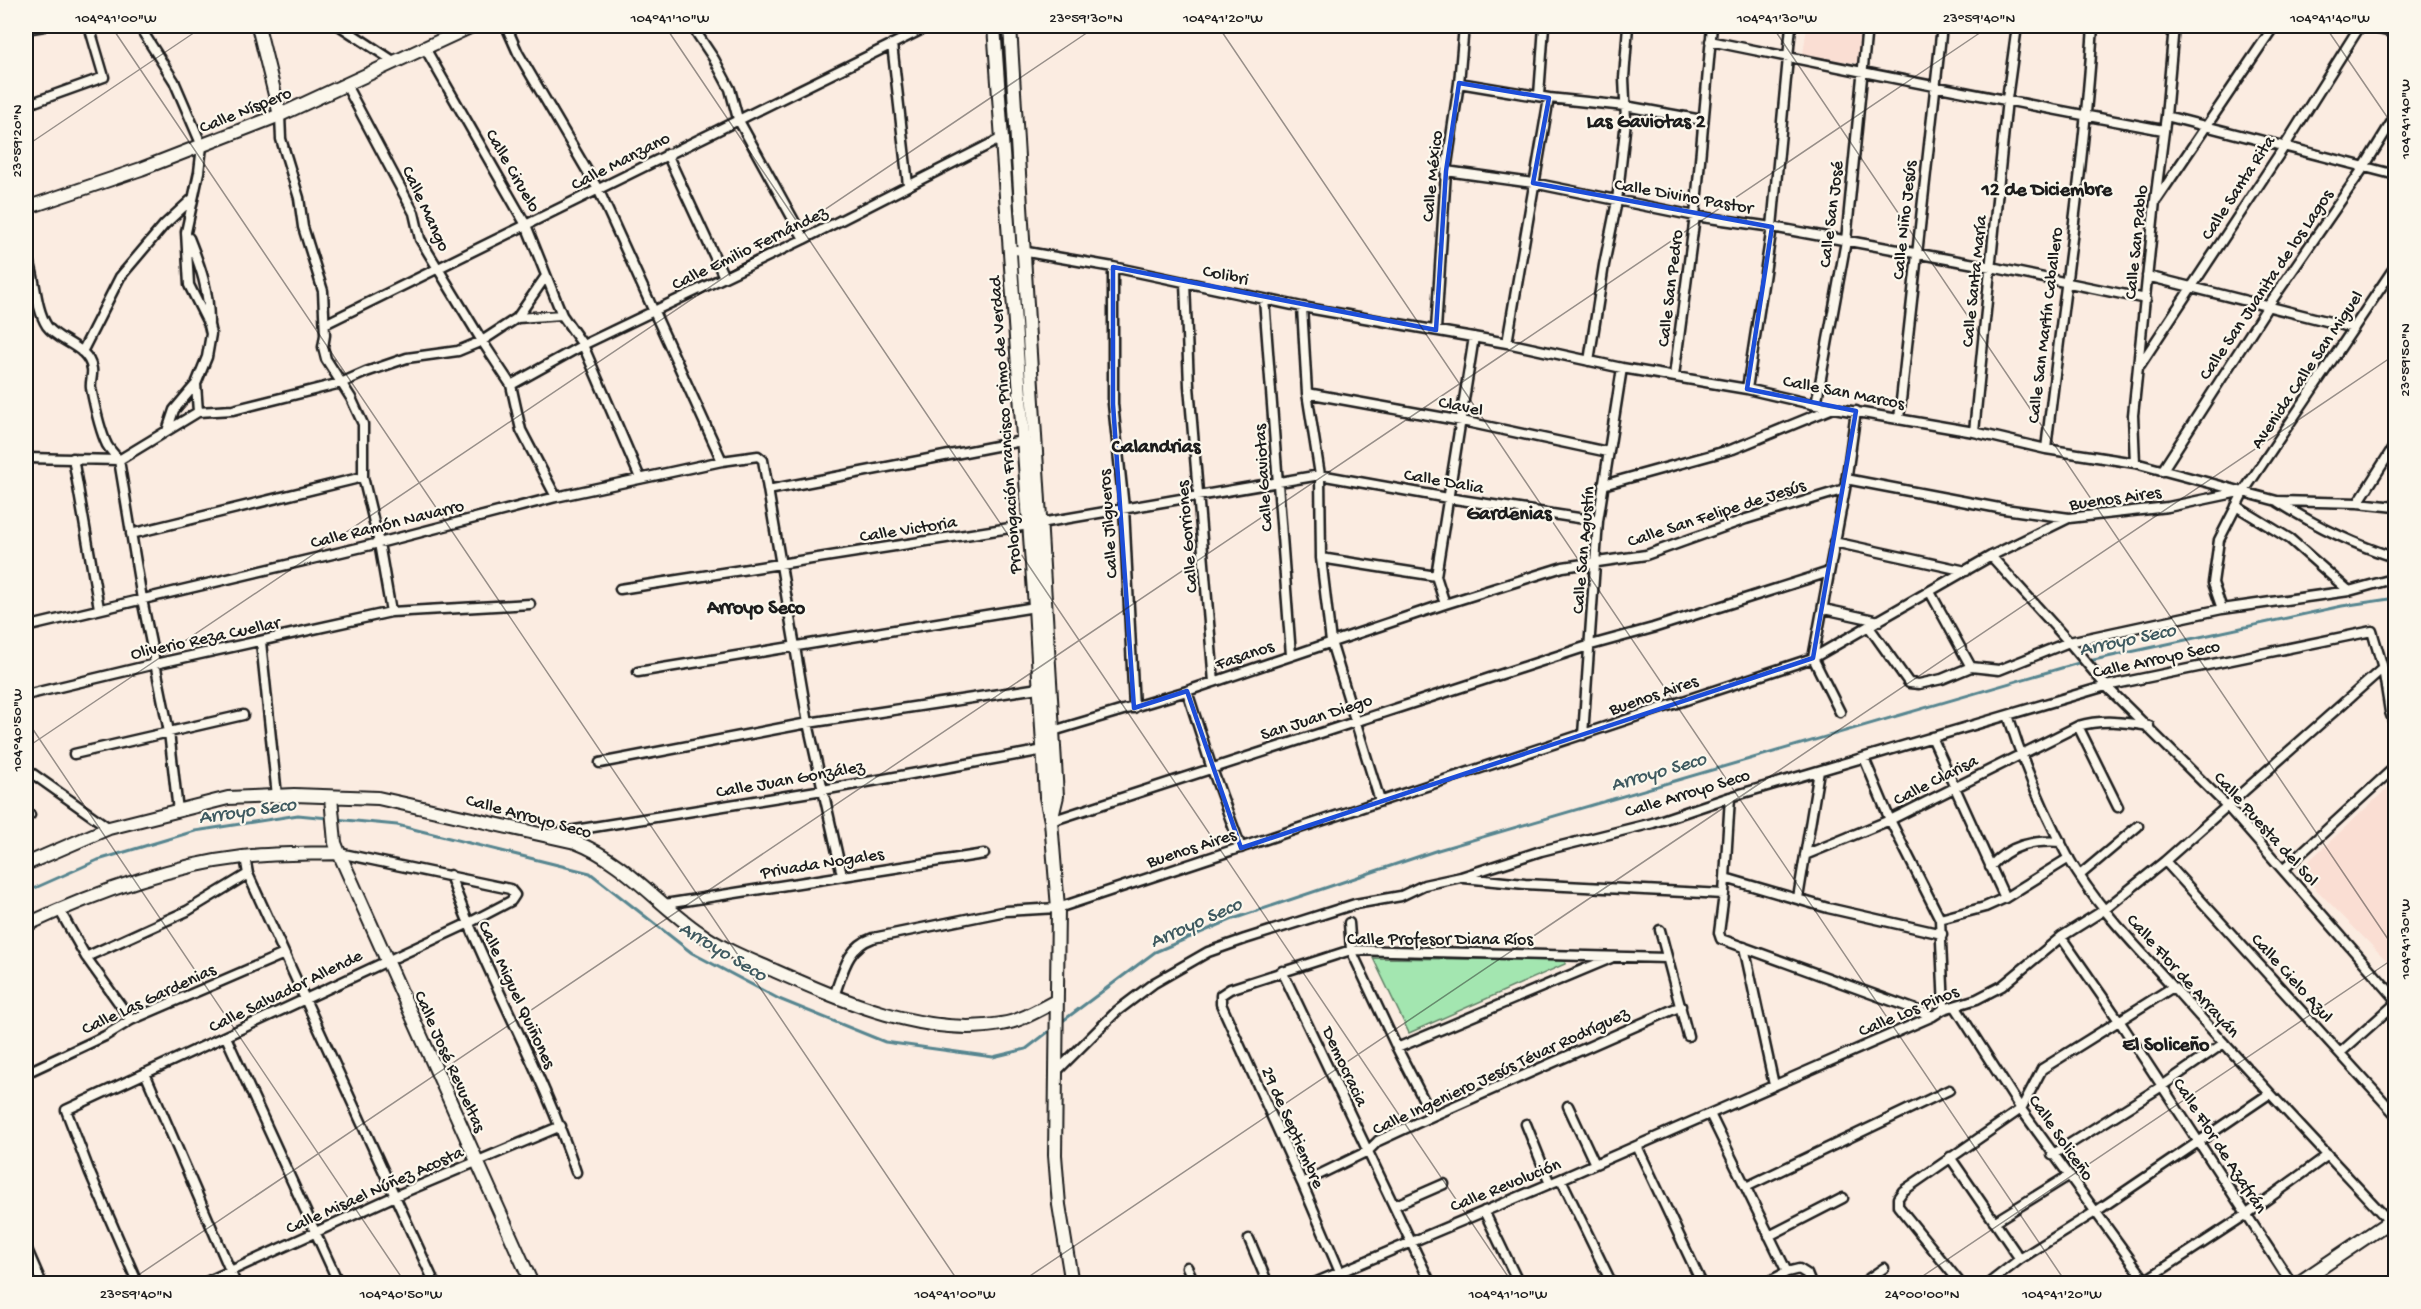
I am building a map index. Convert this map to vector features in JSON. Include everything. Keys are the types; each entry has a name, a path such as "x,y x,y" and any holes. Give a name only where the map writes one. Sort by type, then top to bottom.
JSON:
{"street":[{"path":"26,29 44,26"},
{"path":"26,105 104,77 89,26"},
{"path":"139,26 174,81 202,146 199,172 186,232 189,285 209,325"},
{"path":"258,26 279,116 280,139 299,198 303,227 323,291 325,324 323,347 326,359 351,398 363,424 363,477 379,543 391,612"},
{"path":"340,26 395,62"},
{"name":"Calle Níspero","path":"26,208 202,146 279,116 472,26"},
{"path":"506,26 518,53 598,191 722,461"},
{"path":"692,26 714,58 730,89 738,119 804,239"},
{"name":"Calle Manzano","path":"325,324 929,26"},
{"name":"Prolongación Francisco Primo de Verdad","path":"994,26 1022,441 1034,524 1045,687 1046,797 1052,821 1058,908 1055,1074"},
{"name":"Prolongación Francisco Primo de Verdad","path":"1010,26 1025,252 1035,607 1053,731 1057,796 1052,821"},
{"name":"Calle México","path":"1436,330 1446,171 1459,83 1464,26"},
{"path":"1539,95 1544,26"},
{"path":"1588,361 1617,201 1626,121 1624,78 1628,26"},
{"name":"Calle San Pedro","path":"1674,376 1695,216 1712,26"},
{"path":"1747,389 1772,227 1786,57 1791,26"},
{"name":"Calle San José","path":"1816,405 1846,241 1867,26"},
{"name":"Calle Niño Jesús","path":"1899,418 1942,26"},
{"name":"Calle Santa María","path":"1974,432 2007,99 2017,26"},
{"name":"Calle San Martín Caballero","path":"2046,449 2087,116 2093,26"},
{"name":"Calle San Pablo","path":"2135,463 2133,415 2174,26"},
{"path":"2155,201 2274,26"},
{"name":"Calle Santa Rita","path":"2139,366 2284,147 2360,26"},
{"path":"2365,26 2396,33"},
{"path":"1710,41 1861,73 2163,130"},
{"path":"892,44 908,185"},
{"name":"Calle Ciruelo","path":"425,48 526,225 562,315 583,345 640,478"},
{"path":"1459,83 1549,98 1625,106 1702,120"},
{"name":"Calle Mango","path":"346,85 414,213 420,239 511,385"},
{"path":"1507,343 1549,98"},
{"name":"Calle San Juanita de los Lagos","path":"2162,471 2268,306 2364,167 2396,115"},
{"path":"2166,116 2396,175"},
{"name":"Calle Emilio Fernández","path":"511,385 583,345 804,239 1002,138"},
{"path":"667,154 724,277"},
{"name":"Calle Divino Pastor","path":"1446,171 1533,183 1695,216 1772,227 1990,267 2145,299"},
{"path":"82,352 120,277 164,225 192,200"},
{"path":"167,431 174,410 196,384 207,357 211,334 209,299 203,272 186,232"},
{"name":"Colibri","path":"1010,249 1113,267 1302,307 1436,330"},
{"path":"26,251 45,322 54,334 72,343 82,352 92,369 90,385 107,445 119,460 130,534 169,732 177,811"},
{"name":"Avenida Calle San Miguel","path":"2222,609 2213,583 2219,540 2236,506 2396,265"},
{"name":"Calle Jilgueros","path":"1113,267 1113,404 1124,508 1134,708"},
{"path":"26,458 119,460 198,412 233,410 341,383 407,358 458,351 482,341 517,318 546,276"},
{"path":"2148,276 2354,328"},
{"name":"Calle Gorriones","path":"1185,282 1189,386 1214,682"},
{"name":"Calle Gaviotas","path":"1264,299 1292,655"},
{"path":"1302,307 1307,393 1320,475 1322,558 1331,642 1380,801"},
{"path":"517,318 562,315"},
{"name":"Calle San Marcos","path":"1436,330 1622,368 1747,389 1816,405 1974,432 2046,449 2135,463 2277,501"},
{"path":"1444,604 1436,576 1474,337"},
{"name":"Calle San Agustín","path":"1582,735 1598,521 1622,368"},
{"path":"196,384 198,412"},
{"path":"511,385 520,430 555,496"},
{"name":"Clavel","path":"1307,393 1462,421 1608,452"},
{"path":"1603,485 1733,449 1835,408"},
{"path":"1840,712 1813,658 1845,489 1856,411"},
{"path":"842,875 808,723 768,490 1022,441"},
{"path":"2358,503 2396,443"},
{"name":"Calle Ramón Navarro","path":"27,626 379,543 555,496 722,461 758,456 762,460 768,490"},
{"path":"73,458 99,608"},
{"name":"Calle Dalia","path":"1199,496 1320,475 1598,521"},
{"path":"130,534 363,477"},
{"path":"1846,478 2004,509 2069,518"},
{"name":"Calle San Felipe de Jesús","path":"1444,604 1563,567 1646,555 1746,519 1845,489"},
{"name":"Buenos Aires","path":"834,996 851,953 863,941 1005,910 1058,908 1813,658 1991,556 2069,518 2168,507 2244,491"},
{"name":"Calle Victoria","path":"620,590 1199,496"},
{"path":"2277,501 2358,503 2396,507"},
{"path":"2277,501 2300,516 2370,550 2396,558"},
{"path":"2236,506 2290,539 2349,591"},
{"path":"1834,542 1966,571"},
{"name":"Calle Puesta del Sol","path":"1991,556 2078,651 2106,686 2149,726 2227,806 2284,869 2396,1001"},
{"path":"1322,558 1436,576"},
{"name":"San Juan Diego","path":"1052,821 1355,720 1829,572"},
{"name":"Calle Arroyo Seco","path":"1869,627 1909,683 1919,684 1942,679 1971,668 1999,670 2069,642 2222,609 2349,591 2396,578"},
{"path":"1930,592 1971,668"},
{"name":"Oliverio Reza Cuellar","path":"26,695 391,612 530,604"},
{"name":"Fasanos","path":"1053,731 1187,691 1444,604"},
{"path":"638,672 1035,607"},
{"path":"26,608 27,626"},
{"path":"1824,609 1879,621"},
{"name":"Calle Arroyo Seco","path":"1055,1074 1118,1011 1154,983 1208,952 1355,904 1401,896 1424,885 1461,878 1541,851 1653,823 1730,797 2106,686 2372,631 2384,668"},
{"path":"261,642 277,796"},
{"path":"2384,668 2390,712 2396,729"},
{"name":"Calle Los Pinos","path":"1710,1114 1933,1016 1944,1009 1977,999 2002,986 2061,937 2104,910 2165,861 2384,668"},
{"path":"600,763 808,723 1045,687"},
{"path":"1187,691 1240,848"},
{"path":"74,754 243,715"},
{"name":"Calle Flor de Arrayán","path":"2008,715 2020,754 2036,793 2069,858 2104,910 2269,1094 2392,1219"},
{"name":"Calle Clarisa","path":"1805,855 1890,820 2078,726 2102,721 2149,726"},
{"path":"2078,726 2118,807"},
{"path":"1932,737 2005,898"},
{"name":"Calle Juan González","path":"541,836 823,790 1044,750"},
{"path":"1864,758 1890,820 1940,919 1944,1009"},
{"path":"2284,869 2396,766"},
{"path":"26,769 109,828"},
{"path":"1798,898 1819,771"},
{"name":"Calle Arroyo Seco","path":"26,864 109,828 228,798 277,796 331,802 378,798 575,842 606,856 684,922 714,943 834,996 895,1016 940,1025 964,1027 1002,1024 1056,1005"},
{"path":"1730,797 1724,894 1719,933 1721,939 1933,1016"},
{"name":"Calle José Revueltas","path":"331,802 337,848 532,1284"},
{"path":"2080,874 2138,826"},
{"path":"1990,867 1999,857 2014,848 2038,841 2061,842"},
{"path":"26,925 121,884 186,867 245,857 337,848 450,875"},
{"name":"Privada Nogales","path":"665,904 984,854"},
{"path":"245,857 248,874 435,1284"},
{"path":"1940,919 1985,907 2005,898 2069,858"},
{"name":"Calle Cielo Azul","path":"2165,861 2396,1115"},
{"path":"86,957 188,911 248,874"},
{"name":"Calle Salvador Allende","path":"138,1284 90,1173 66,1110 225,1037 305,997 467,924 511,901 515,895 510,889 450,875"},
{"name":"Calle Miguel Quiñones","path":"450,875 467,924 561,1126 576,1172"},
{"path":"1461,878 1525,884 1724,894"},
{"path":"1725,878 1828,908 1942,934"},
{"path":"60,911 86,957 131,1020"},
{"path":"1349,923 1351,950 1432,1116"},
{"path":"1660,930 1688,1036"},
{"name":"Calle Flor de Azafrán","path":"2061,937 2120,1022 2292,1284"},
{"path":"1744,947 1774,1085"},
{"name":"Calle Profesor Diana Ríos","path":"1221,995 1230,989 1282,971 1351,950 1667,958"},
{"name":"Calle Las Gardenias","path":"26,1073 105,1036 131,1020 284,954"},
{"path":"1397,1048 1614,956"},
{"name":"Democracia","path":"1282,971 1396,1205 1431,1284"},
{"path":"1961,1284 1898,1206 1898,1198 1903,1191 2021,1109 2042,1069 2173,987"},
{"name":"29 de Septiembre","path":"1221,995 1221,1004 1345,1284"},
{"path":"2340,1053 2396,1001"},
{"name":"Calle Ingeniero Jesús Tévar Rodríguez","path":"1302,1183 1368,1151 1378,1141 1681,1006"},
{"name":"Calle Soliceño","path":"1955,1006 2052,1155 2147,1282"},
{"path":"225,1037 339,1284"},
{"path":"2052,1155 2162,1086 2224,1043"},
{"path":"146,1073 236,1284"},
{"path":"1055,1074 1055,1155 1059,1205 1072,1284"},
{"path":"1746,1187 1949,1090"},
{"path":"1988,1284 2019,1259 2095,1212 2269,1094"},
{"path":"1568,1106 1595,1164"},
{"path":"1710,1114 1787,1272"},
{"name":"Calle Revolución","path":"1312,1284 1710,1114"},
{"path":"1526,1124 1550,1184"},
{"name":"Calle Misael Núñez Acosta","path":"202,1284 395,1196 561,1126"},
{"path":"1637,1146 1702,1284"},
{"path":"2147,1282 2328,1155"},
{"path":"1950,1157 2019,1259"},
{"path":"1994,1222 2068,1176"},
{"path":"1561,1179 1612,1284"},
{"path":"1396,1205 1444,1184"},
{"path":"1769,1236 1844,1198"},
{"path":"1484,1211 1519,1284"},
{"path":"2297,1284 2392,1219"},
{"path":"1249,1239 1268,1284"},
{"path":"26,1247 42,1284"},
{"path":"1188,1267 1195,1284"},
{"path":"1860,1284 1884,1268"},
{"path":"1764,1284 1787,1272 1804,1271 1811,1284"}],"highlighted area":[{"path":"1459,83 1549,98 1533,183 1772,227 1747,389 1856,411 1813,658 1241,848 1187,691 1134,708 1113,404 1113,267 1436,330 1446,171"}],"shaded area":[{"path":"1807,26 1865,26 1861,64 1803,54"},
{"path":"2393,783 2396,786 2395,969 2298,871"}],"green space":[{"path":"1373,958 1566,960 1565,964 1409,1033"}],"waterway":[{"name":"Arroyo Seco","path":"2089,661 2342,606 2396,598"},
{"name":"Arroyo Seco","path":"1060,1023 1155,952 1233,919 1438,850 2082,662"},
{"name":"Arroyo Seco","path":"26,892 98,860 195,831 298,815 328,818"},
{"name":"Arroyo Seco","path":"335,819 397,825 590,873 692,953 779,999 885,1042 993,1057 1026,1049 1052,1029"}],"district":[{"name":"Las Gaviotas 2","path":"1646,120"},
{"name":"12 de Diciembre","path":"2047,188"},
{"name":"Calandrias","path":"1156,445"},
{"name":"Gardenias","path":"1509,512"},
{"name":"Arroyo Seco","path":"756,606"},
{"name":"El Soliceño","path":"2166,1043"}]}
